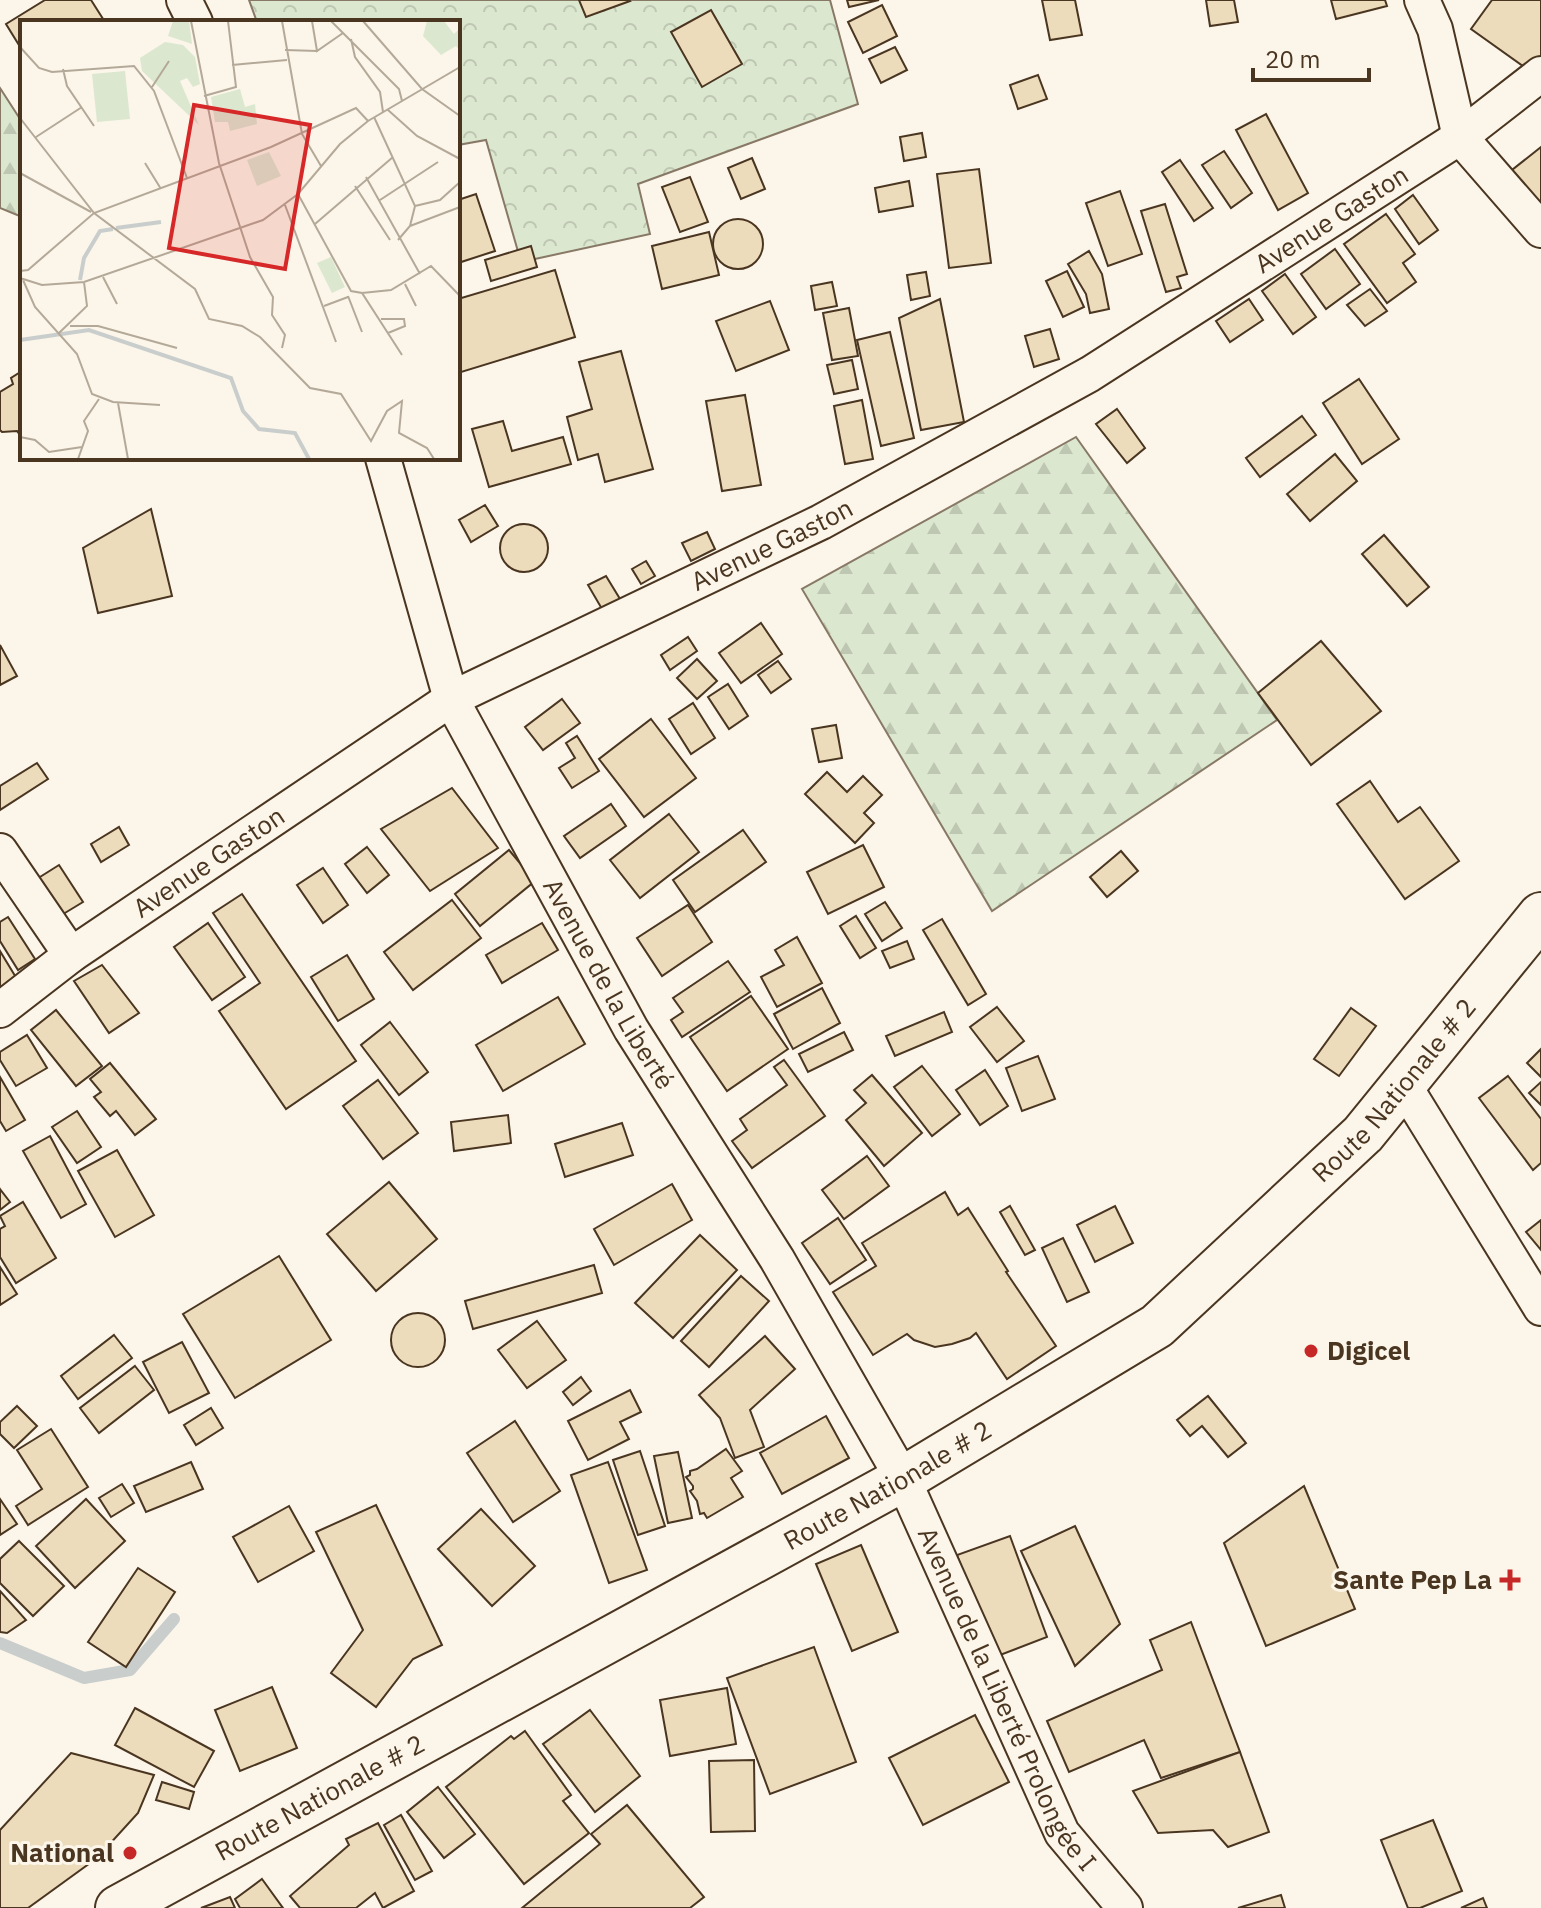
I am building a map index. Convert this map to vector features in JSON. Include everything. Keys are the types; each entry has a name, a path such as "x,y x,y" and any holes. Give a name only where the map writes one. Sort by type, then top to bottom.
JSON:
{"main road":[{"name":"Route Nationale # 2","path":"118,1908 903,1479 1157,1326 1363,1134 1541,915"}],"street":[{"path":"184,0 194,20"},
{"path":"1422,0 1435,29 1460,137 1541,230"},
{"name":"Avenue Gaston","path":"0,1010 71,955 451,699 821,522 1090,374 1460,137 1541,74"},
{"name":"Avenue de la Liberté","path":"384,460 451,699 631,1029 777,1259 903,1479"},
{"path":"0,851 71,955"},
{"path":"1403,1084 1541,1308"},
{"name":"Avenue de la Liberté Prolongée I","path":"903,1479 1062,1833 1125,1908"}],"green space":[{"path":"249,0 830,0 858,104 638,184 650,234 521,262 486,140 460,145 460,20 256,20"},
{"path":"0,88 20,119 20,216 0,208"},
{"path":"1076,437 1277,720 992,911 802,589"}],"building":[{"path":"45,0 91,0 104,20 20,20 20,47 6,24"},
{"path":"579,0 629,0 630,1 586,17"},
{"path":"847,0 879,0 849,7"},
{"path":"1042,0 1075,0 1082,35 1050,40"},
{"path":"1206,0 1234,0 1238,22 1210,26"},
{"path":"1331,0 1385,0 1387,6 1336,19"},
{"path":"1492,0 1541,0 1541,58 1527,69 1471,29"},
{"path":"882,5 897,36 863,53 848,22"},
{"path":"711,10 742,64 702,87 671,32"},
{"path":"895,47 907,70 881,83 869,59"},
{"path":"1038,75 1047,99 1018,109 1010,85"},
{"path":"1266,114 1308,193 1278,210 1236,130"},
{"path":"922,133 926,157 904,161 900,137"},
{"path":"1541,147 1541,205 1512,170"},
{"path":"1224,151 1252,193 1231,208 1202,165"},
{"path":"752,158 765,189 741,199 728,168"},
{"path":"1180,160 1213,208 1194,221 1162,172"},
{"path":"979,169 991,263 949,268 937,174"},
{"path":"690,177 708,222 680,232 662,187"},
{"path":"909,181 913,206 879,212 875,188"},
{"path":"1120,191 1142,254 1108,266 1086,203"},
{"path":"476,194 495,251 460,262 460,199"},
{"path":"1413,195 1438,230 1419,244 1395,209"},
{"path":"1165,204 1187,274 1177,277 1181,288 1166,292 1141,211"},
{"path":"1386,214 1415,254 1403,263 1416,282 1387,303 1344,244"},
{"path":"728,220 748,220 762,234 762,254 748,268 728,268 714,254 714,234"},
{"path":"709,232 719,275 662,289 652,246"},
{"path":"531,246 537,267 491,281 485,260"},
{"path":"1335,249 1360,284 1326,309 1301,274"},
{"path":"1089,251 1102,274 1109,309 1090,313 1086,294 1068,264"},
{"path":"555,270 575,337 460,372 460,298"},
{"path":"1067,271 1084,307 1063,317 1046,281"},
{"path":"926,272 930,296 911,300 907,275"},
{"path":"1285,274 1316,317 1293,334 1262,291"},
{"path":"832,282 837,306 815,310 811,286"},
{"path":"1370,289 1387,311 1365,326 1347,305"},
{"path":"940,299 964,422 921,430 899,318"},
{"path":"1249,299 1263,320 1230,342 1216,321"},
{"path":"770,301 789,350 736,371 716,321"},
{"path":"849,308 858,356 832,360 823,313"},
{"path":"1050,329 1059,359 1034,367 1025,336"},
{"path":"890,332 914,438 881,446 857,340"},
{"path":"621,351 653,469 605,482 598,454 578,460 567,417 592,409 579,362"},
{"path":"852,360 858,389 834,394 827,365"},
{"path":"20,372 20,435 17,431 0,430 0,392 13,384 11,378"},
{"path":"1359,379 1399,439 1362,464 1323,403"},
{"path":"745,395 761,485 722,491 706,401"},
{"path":"862,400 873,459 845,464 834,406"},
{"path":"1117,409 1145,448 1127,463 1096,424"},
{"path":"1302,416 1316,435 1260,477 1246,458"},
{"path":"503,421 512,451 563,437 571,464 489,487 472,429"},
{"path":"1335,454 1357,481 1310,521 1287,494"},
{"path":"485,505 498,526 471,542 459,520"},
{"path":"151,509 172,596 98,613 83,548"},
{"path":"524,524 541,531 548,548 541,565 524,572 507,565 500,548 507,531"},
{"path":"707,532 715,549 691,561 682,543"},
{"path":"1384,535 1429,587 1407,606 1362,554"},
{"path":"646,561 655,576 641,584 632,569"},
{"path":"606,576 620,599 602,609 588,585"},
{"path":"761,623 782,654 741,683 719,653"},
{"path":"688,637 697,651 670,670 661,655"},
{"path":"1321,641 1381,711 1311,765 1258,693"},
{"path":"0,645 17,676 0,685"},
{"path":"697,659 717,681 697,699 677,678"},
{"path":"778,661 791,679 771,693 758,675"},
{"path":"728,684 748,716 729,729 708,697"},
{"path":"562,699 580,723 543,750 525,727"},
{"path":"693,703 715,738 691,754 669,719"},
{"path":"651,719 696,778 644,817 599,759"},
{"path":"836,725 842,758 819,762 812,729"},
{"path":"577,736 599,771 572,788 559,768 575,758 566,743"},
{"path":"37,763 48,779 0,810 0,786"},
{"path":"827,772 847,792 863,776 882,795 864,813 874,823 855,843 805,794"},
{"path":"1370,781 1398,822 1420,807 1459,861 1405,899 1337,804"},
{"path":"452,788 498,848 430,891 381,829"},
{"path":"611,804 626,826 580,858 564,836"},
{"path":"669,814 699,852 640,898 610,860"},
{"path":"119,827 129,845 101,862 91,844"},
{"path":"743,830 766,862 695,912 673,880"},
{"path":"863,845 884,887 828,914 807,872"},
{"path":"367,847 389,875 367,893 345,864"},
{"path":"509,850 535,881 480,926 455,894"},
{"path":"1121,851 1138,871 1107,897 1090,877"},
{"path":"59,865 83,902 55,919 32,882"},
{"path":"323,868 348,905 323,923 297,885"},
{"path":"242,894 356,1061 286,1109 219,1011 260,983 213,913"},
{"path":"452,900 481,938 413,990 384,952"},
{"path":"885,902 902,928 882,941 865,914"},
{"path":"688,905 712,942 662,976 637,938"},
{"path":"856,916 876,948 860,958 840,926"},
{"path":"8,917 35,959 18,970 0,941 0,922"},
{"path":"942,919 986,994 968,1005 923,930"},
{"path":"208,923 245,977 212,1000 174,947"},
{"path":"542,923 558,950 502,983 486,955"},
{"path":"797,937 822,983 777,1007 761,977 784,965 775,950"},
{"path":"907,941 914,959 890,968 882,951"},
{"path":"0,951 20,984 0,993"},
{"path":"347,955 374,999 338,1021 311,977"},
{"path":"728,961 750,992 682,1037 671,1020 683,1012 673,998"},
{"path":"102,965 139,1013 109,1033 74,981"},
{"path":"822,988 840,1023 793,1049 774,1014"},
{"path":"751,996 788,1049 727,1091 690,1037"},
{"path":"558,997 585,1044 503,1091 476,1045"},
{"path":"997,1007 1024,1041 997,1062 970,1027"},
{"path":"1351,1008 1376,1026 1339,1076 1314,1059"},
{"path":"56,1010 102,1066 76,1086 31,1030"},
{"path":"944,1012 952,1032 895,1056 886,1036"},
{"path":"390,1022 428,1072 399,1095 361,1045"},
{"path":"844,1032 853,1050 808,1072 799,1054"},
{"path":"27,1035 47,1068 16,1086 0,1060 0,1052"},
{"path":"1541,1049 1541,1077 1527,1063"},
{"path":"1038,1056 1055,1099 1022,1111 1006,1068"},
{"path":"784,1060 825,1116 752,1168 732,1141 747,1130 740,1119 787,1085 774,1067"},
{"path":"110,1063 156,1119 135,1135 116,1111 110,1116 94,1097 101,1092 90,1079"},
{"path":"922,1066 960,1114 932,1136 894,1087"},
{"path":"985,1070 1008,1106 980,1125 956,1090"},
{"path":"872,1075 922,1133 884,1166 846,1120 866,1103 854,1090"},
{"path":"1508,1076 1541,1119 1541,1163 1533,1170 1479,1098"},
{"path":"0,1077 25,1120 6,1131 0,1121"},
{"path":"378,1080 418,1133 383,1159 343,1106"},
{"path":"1541,1082 1541,1105 1529,1093"},
{"path":"77,1111 101,1147 77,1163 52,1127"},
{"path":"508,1115 511,1143 454,1151 451,1122"},
{"path":"622,1123 633,1155 565,1177 555,1144"},
{"path":"50,1136 86,1204 61,1218 23,1151"},
{"path":"117,1150 154,1215 115,1237 78,1171"},
{"path":"867,1156 889,1186 844,1219 822,1190"},
{"path":"389,1182 437,1239 376,1291 327,1234"},
{"path":"672,1184 692,1220 614,1265 594,1229"},
{"path":"0,1189 10,1202 0,1210"},
{"path":"945,1192 958,1215 968,1208 1056,1346 1007,1379 976,1333 970,1338 935,1347 914,1340 907,1334 873,1355 833,1292 876,1266 862,1243"},
{"path":"23,1202 56,1258 16,1283 0,1257 0,1229 5,1226 0,1216"},
{"path":"1010,1206 1035,1250 1025,1255 1000,1212"},
{"path":"1115,1206 1133,1243 1095,1262 1077,1225"},
{"path":"838,1218 866,1260 830,1284 802,1243"},
{"path":"1541,1220 1541,1250 1526,1232"},
{"path":"700,1235 737,1270 673,1338 635,1303"},
{"path":"1063,1238 1089,1292 1067,1302 1042,1248"},
{"path":"279,1256 331,1340 235,1398 183,1314"},
{"path":"594,1265 602,1293 473,1329 465,1301"},
{"path":"0,1267 17,1294 0,1305"},
{"path":"741,1276 769,1301 709,1367 681,1341"},
{"path":"418,1313 437,1321 445,1340 437,1359 418,1367 399,1359 391,1340 399,1321"},
{"path":"537,1321 566,1360 527,1388 498,1350"},
{"path":"114,1335 132,1358 78,1399 61,1376"},
{"path":"765,1336 795,1369 750,1410 764,1447 735,1458 720,1418 699,1395"},
{"path":"182,1342 209,1393 169,1413 143,1362"},
{"path":"135,1366 154,1390 99,1433 80,1408"},
{"path":"581,1377 591,1391 573,1405 563,1392"},
{"path":"630,1390 641,1412 620,1422 629,1439 588,1460 568,1421"},
{"path":"1208,1396 1246,1443 1228,1457 1202,1426 1190,1436 1177,1420"},
{"path":"17,1406 37,1426 14,1448 0,1434 0,1422"},
{"path":"211,1408 223,1428 196,1445 184,1425"},
{"path":"826,1416 849,1458 782,1494 760,1453"},
{"path":"515,1421 560,1491 513,1522 467,1453"},
{"path":"51,1429 88,1487 28,1525 16,1506 42,1489 17,1450"},
{"path":"726,1449 742,1471 731,1478 743,1497 707,1518 704,1513 700,1514 697,1501 690,1491 693,1486 686,1477 690,1471"},
{"path":"640,1451 665,1526 638,1535 613,1460"},
{"path":"678,1452 692,1518 668,1523 654,1456"},
{"path":"191,1462 203,1489 146,1512 134,1486"},
{"path":"608,1462 647,1570 609,1583 571,1475"},
{"path":"122,1484 134,1503 111,1517 99,1498"},
{"path":"1304,1486 1355,1609 1266,1646 1224,1543"},
{"path":"0,1499 17,1524 0,1535"},
{"path":"86,1499 125,1541 75,1588 36,1546"},
{"path":"376,1505 442,1645 413,1659 376,1707 331,1673 363,1630 316,1532"},
{"path":"289,1506 314,1551 258,1582 233,1537"},
{"path":"481,1509 535,1566 492,1606 438,1549"},
{"path":"1075,1526 1120,1624 1075,1666 1021,1551"},
{"path":"1010,1536 1047,1637 995,1657 957,1555"},
{"path":"19,1541 64,1586 33,1616 0,1583 0,1559"},
{"path":"861,1545 898,1632 852,1651 816,1564"},
{"path":"138,1568 175,1592 126,1667 88,1642"},
{"path":"0,1591 26,1620 7,1633 0,1632"},
{"path":"1191,1622 1240,1752 1161,1778 1144,1740 1069,1772 1047,1721 1162,1670 1150,1640"},
{"path":"814,1647 856,1762 770,1794 727,1678"},
{"path":"272,1687 297,1748 240,1771 215,1710"},
{"path":"727,1688 736,1744 670,1756 660,1700"},
{"path":"135,1708 214,1751 194,1787 115,1745"},
{"path":"590,1710 640,1776 595,1812 543,1744"},
{"path":"975,1715 1009,1782 923,1825 889,1758"},
{"path":"525,1731 571,1795 563,1801 589,1833 524,1884 446,1787 511,1736 514,1739"},
{"path":"1240,1752 1269,1832 1228,1847 1213,1830 1158,1833 1133,1791"},
{"path":"71,1753 154,1775 138,1813 97,1858 28,1908 0,1908 0,1830"},
{"path":"754,1760 755,1831 711,1832 709,1761"},
{"path":"162,1782 194,1792 189,1809 156,1800"},
{"path":"438,1787 475,1834 444,1858 407,1812"},
{"path":"627,1805 704,1897 690,1908 522,1908 600,1844 591,1834"},
{"path":"401,1815 432,1871 415,1880 384,1825"},
{"path":"1433,1820 1462,1891 1420,1908 1408,1908 1381,1840"},
{"path":"378,1823 414,1891 383,1908 375,1893 356,1908 300,1908 290,1896 349,1845 346,1839"},
{"path":"262,1879 283,1908 240,1908 235,1899"},
{"path":"1281,1895 1285,1908 1238,1908"},
{"path":"230,1897 235,1908 201,1908 209,1905"},
{"path":"1483,1898 1487,1908 1461,1908"}],"waterway":[{"path":"0,1643 84,1678 130,1670 174,1619"}],"place":[{"name":"Digicel","path":"1311,1351"},
{"name":"Sante Pep La","path":"1510,1580"},
{"name":"National","path":"130,1853"}]}
